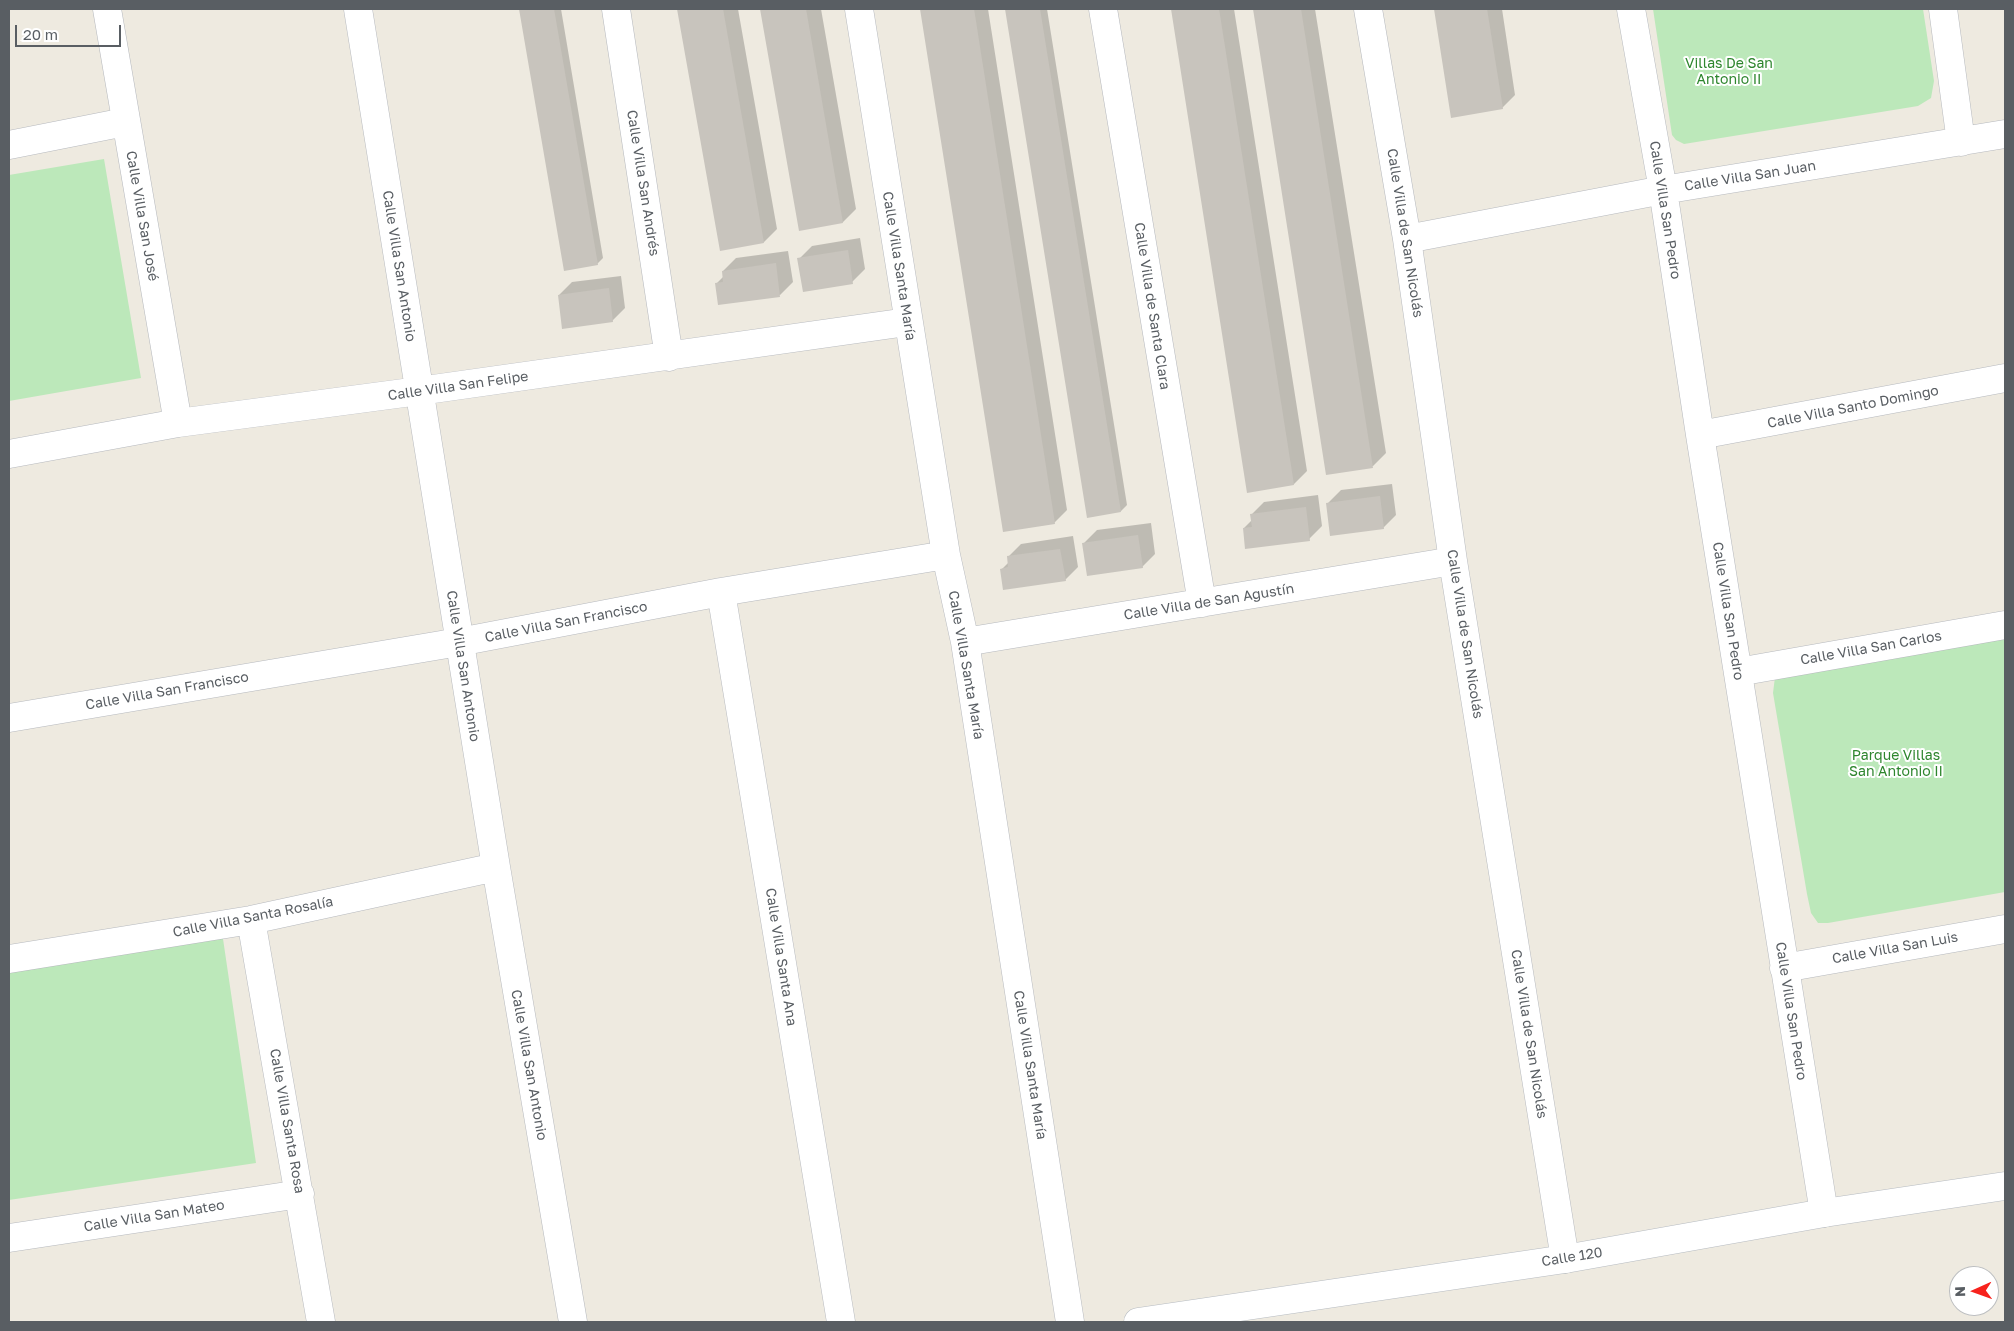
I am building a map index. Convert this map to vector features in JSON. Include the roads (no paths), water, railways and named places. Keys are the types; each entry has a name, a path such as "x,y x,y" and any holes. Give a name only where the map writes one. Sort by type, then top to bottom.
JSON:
{"street":[{"name":"Calle Villa San José","path":"107,9 178,423"},
{"name":"Calle Villa San Antonio","path":"358,9 496,867 573,1322"},
{"name":"Calle Villa San Andrés","path":"616,9 669,357"},
{"name":"Calle Villa Santa María","path":"859,9 907,322 946,555 964,642 1070,1322"},
{"name":"Calle Villa de Santa Clara","path":"1103,9 1202,603"},
{"name":"Calle Villa de San Nicolás","path":"1368,9 1406,239 1453,561 1565,1259"},
{"name":"Calle Villa San Pedro","path":"1631,9 1663,190 1700,435 1824,1212"},
{"path":"1943,9 1961,142"},
{"path":"9,145 126,122"},
{"name":"Calle Villa San Juan","path":"1406,239 1663,190 2005,134"},
{"name":"Calle Villa San Felipe","path":"9,454 178,423 419,392 907,322"},
{"name":"Calle Villa Santo Domingo","path":"1700,435 2005,378"},
{"name":"Calle Villa San Francisco","path":"9,718 460,642 721,592 946,555"},
{"name":"Calle Villa de San Agustín","path":"964,642 1453,561"},
{"name":"Calle Villa Santa Ana","path":"721,592 840,1322"},
{"name":"Calle Villa San Carlos","path":"1738,672 2005,625"},
{"name":"Calle Villa Santa Rosalía","path":"9,959 251,920 496,867"},
{"name":"Calle Villa Santa Rosa","path":"251,920 321,1322"},
{"name":"Calle Villa San Luis","path":"1784,968 2005,928"},
{"name":"Calle 120","path":"1138,1322 1565,1259 1824,1212 2005,1186"},
{"name":"Calle Villa San Mateo","path":"9,1238 300,1194"}],"park label":[{"name":"Villas De San Antonio II","path":"1729,72"},
{"name":"Parque Villas San Antonio II","path":"1896,764"}]}
